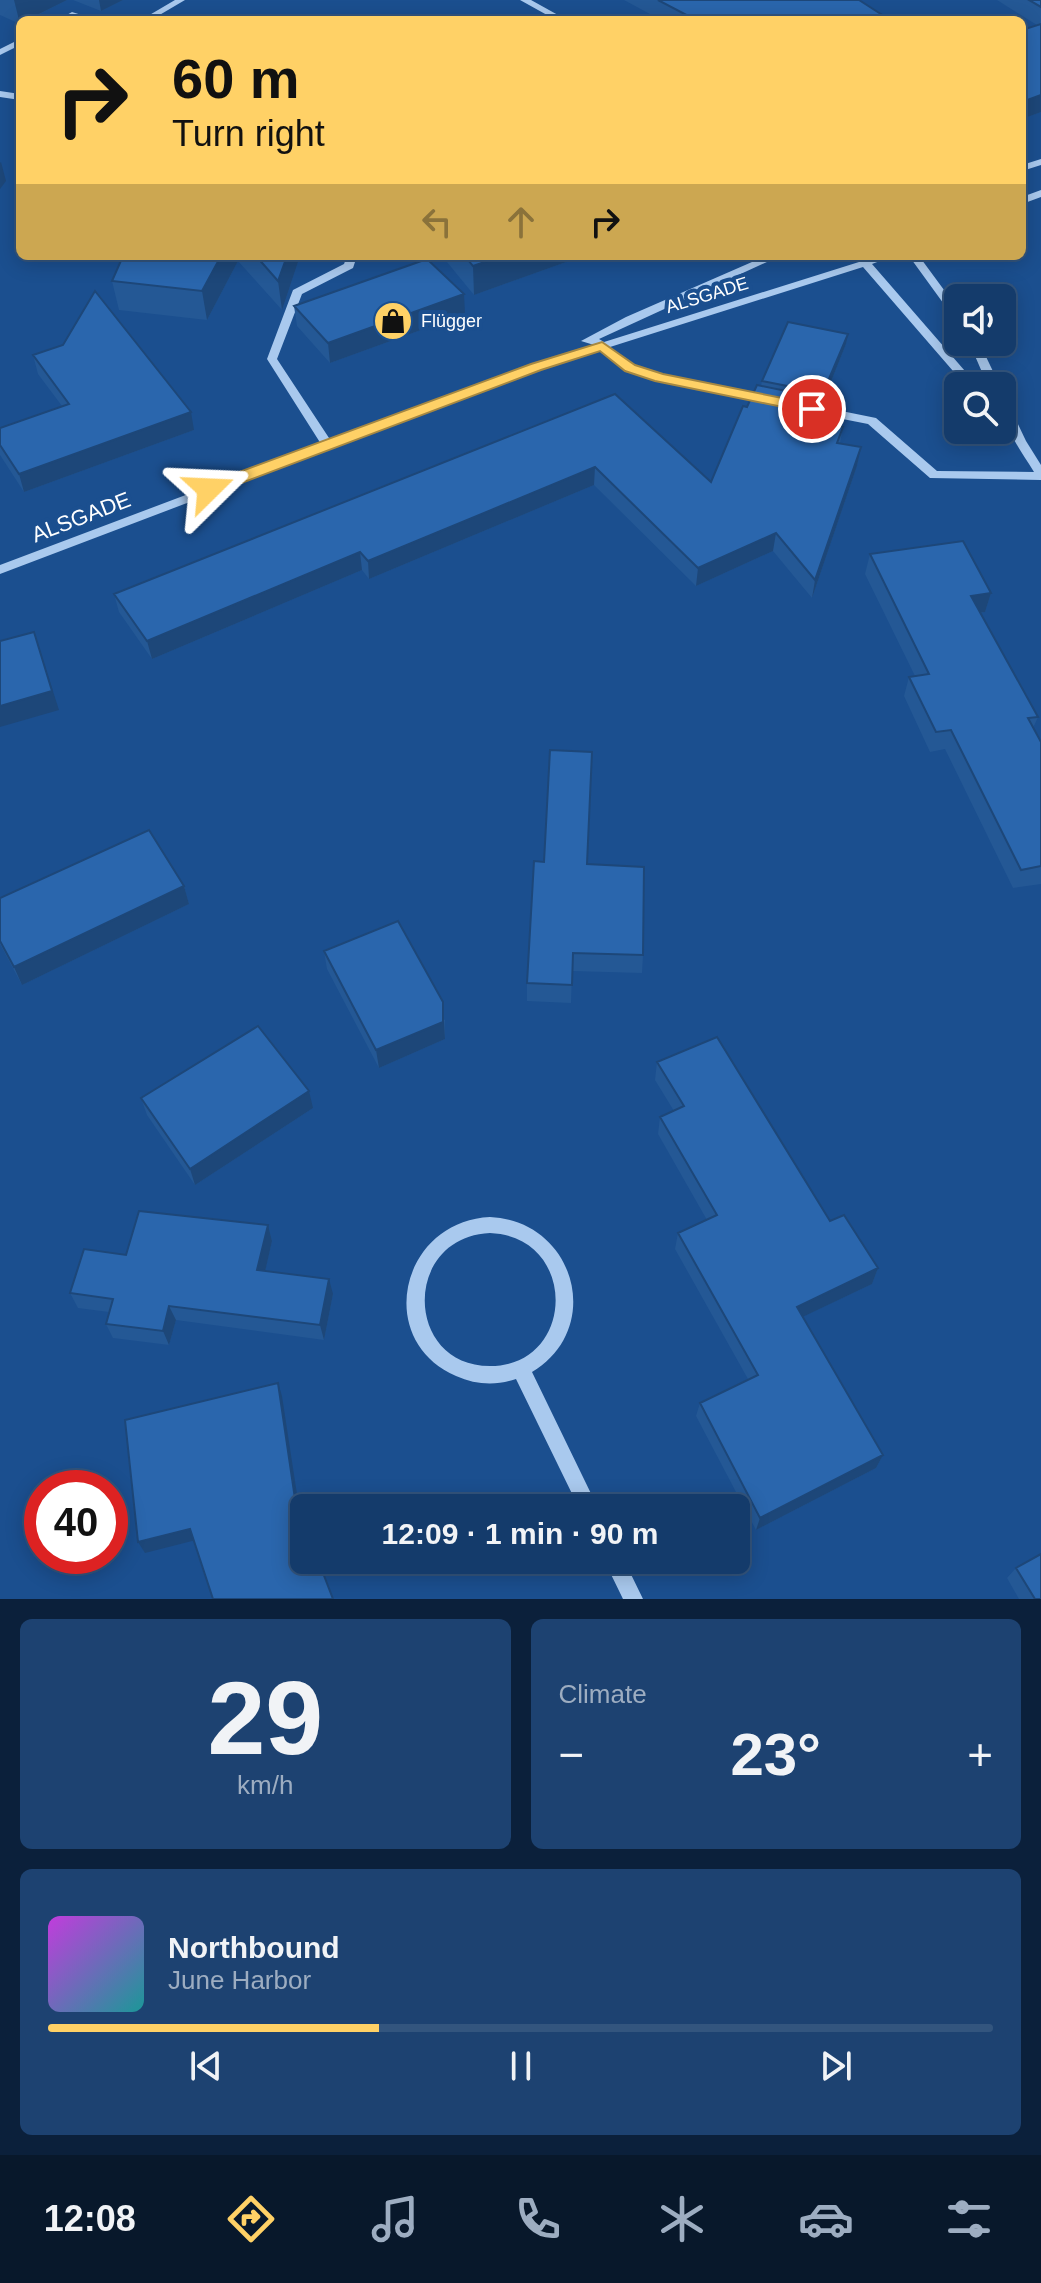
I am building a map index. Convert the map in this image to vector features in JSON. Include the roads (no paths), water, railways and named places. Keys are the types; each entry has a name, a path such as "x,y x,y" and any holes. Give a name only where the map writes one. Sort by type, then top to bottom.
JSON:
{"street":[{"path":"152,16 181,0"},
{"path":"524,0 555,16"},
{"path":"327,444 272,359 297,292 349,266 351,260"},
{"name":"ALSGADE","path":"0,570 536,367 597,342 767,260"},
{"path":"862,260 960,372"},
{"name":"ALSGADE","path":"597,342 862,260"},
{"path":"917,260 944,297"},
{"path":"597,342 630,368 660,377 872,421 934,475 1041,475"},
{"path":"1016,433 1041,475"},
{"path":"1016,437 1020,441"},
{"path":"478,1226 507,1227 532,1237 555,1260 566,1288 563,1321 548,1349 520,1368 492,1374 462,1370 437,1355 420,1333 413,1305 416,1277 430,1254 452,1235 478,1226"},
{"path":"520,1368 582,1494"},
{"path":"621,1574 633,1599"}],"place":[{"name":"Flügger","path":"393,321"}]}
